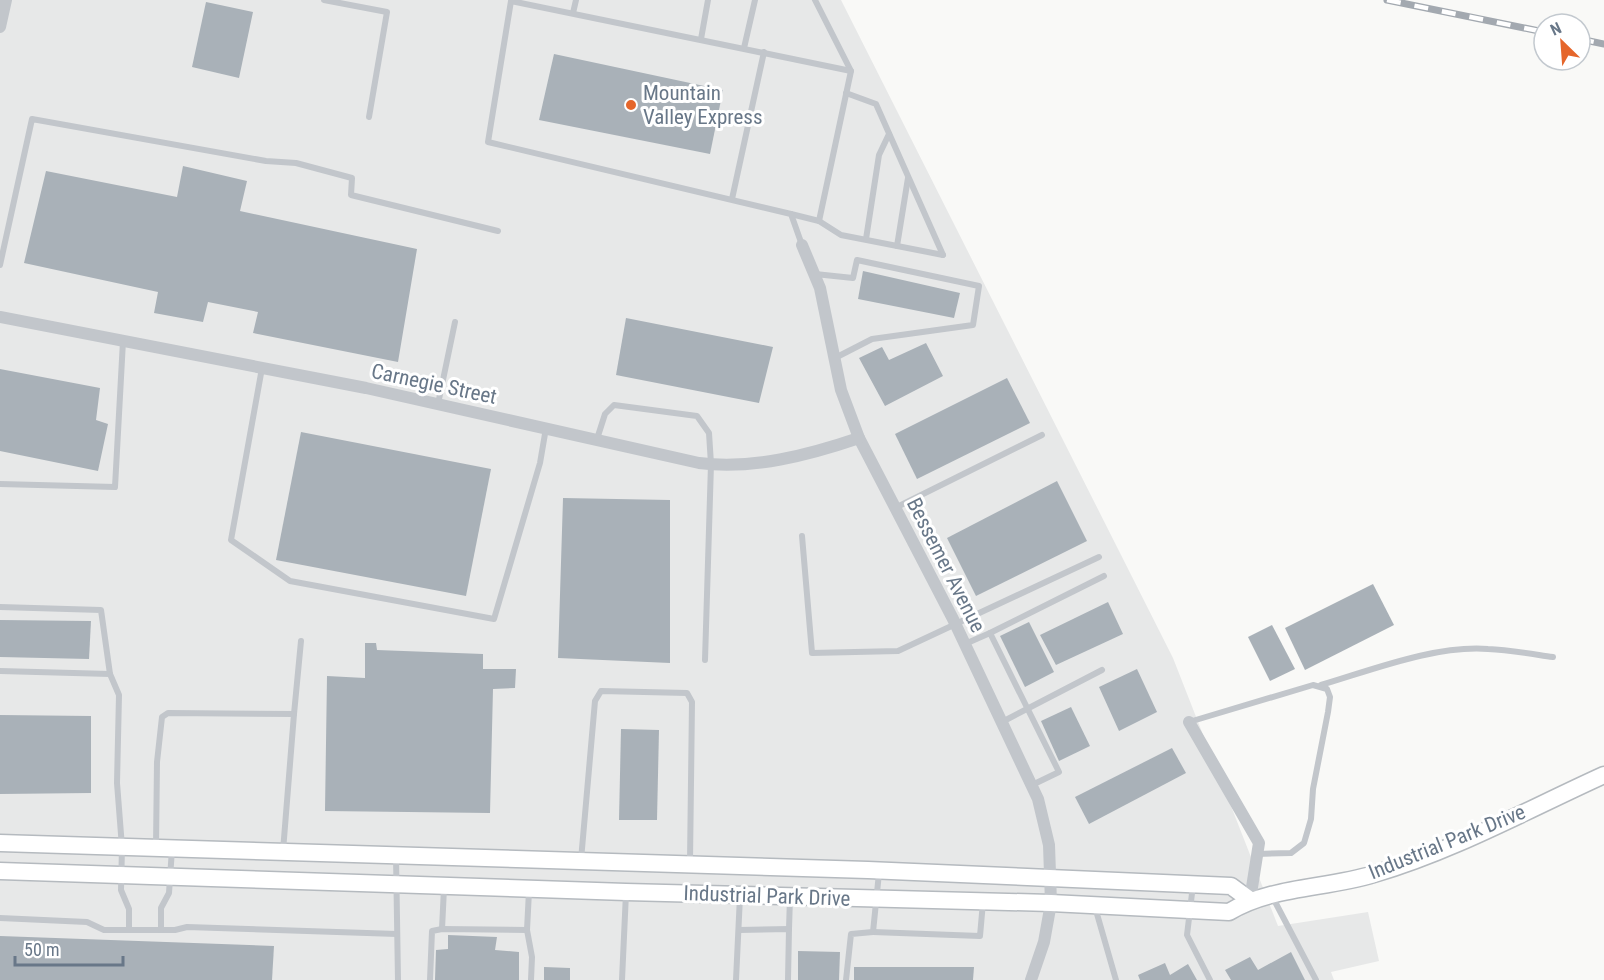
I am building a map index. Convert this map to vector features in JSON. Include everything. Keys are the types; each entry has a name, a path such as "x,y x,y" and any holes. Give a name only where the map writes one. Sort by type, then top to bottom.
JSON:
{"street":[{"path":"0,27 6,0"},
{"name":"Bessemer Avenue","path":"802,245 826,312 833,359 841,390 859,438 1002,722 1032,785 1045,824 1051,877 1051,903 1035,977"},
{"name":"Carnegie Street","path":"0,317 438,404 711,464 765,461 825,450 859,438"},
{"path":"1190,722 1259,843 1250,900"},
{"name":"Industrial Park Drive","path":"0,871 790,897 1051,903 1229,912 1250,900 1374,874 1443,848 1604,775"},
{"name":"Industrial Park Drive","path":"0,843 1051,877 1231,886 1250,900"},
{"path":"162,875 164,848"},
{"path":"280,879 283,851"}],"lane":[{"path":"324,0 387,12 369,117"},
{"path":"573,13 576,0"},
{"path":"700,39 708,0"},
{"path":"744,48 755,0"},
{"path":"816,0 851,71 819,221"},
{"path":"846,93 876,104 943,255 841,235 819,221 488,142 511,1 851,71"},
{"path":"732,199 764,52"},
{"path":"0,265 32,119 266,161 296,163 352,178 351,195 498,231"},
{"path":"866,239 879,155 889,134"},
{"path":"897,246 908,176"},
{"path":"791,214 802,245"},
{"path":"814,274 853,278 857,260 979,286 973,326 872,339 833,359"},
{"path":"438,404 455,322"},
{"path":"0,484 115,487 123,341"},
{"path":"262,368 231,540 290,580 494,619 540,463 547,428"},
{"path":"597,439 605,414 614,405 697,416 709,433 711,464 705,660"},
{"path":"895,507 1042,435"},
{"path":"802,536 812,653 898,651 1099,557"},
{"path":"964,644 1104,576"},
{"path":"0,607 101,610 110,674 119,695 117,783 122,847 121,890 129,909 129,930"},
{"path":"990,633 1059,772 1032,785"},
{"path":"283,851 301,641"},
{"path":"1190,722 1415,658 1488,648 1553,657"},
{"path":"1002,722 1102,670"},
{"path":"0,671 110,674"},
{"path":"1257,854 1291,853 1304,843 1311,819 1313,789 1330,697 1327,689 1321,685"},
{"path":"581,862 595,701 601,691 687,693 692,702 690,866"},
{"path":"164,848 157,762 162,717 168,713 294,714"},
{"path":"396,855 398,980"},
{"path":"873,932 879,871"},
{"path":"161,930 161,908 169,893 162,875"},
{"path":"442,929 444,885"},
{"path":"1193,885 1187,935 1210,980"},
{"path":"529,888 527,930 532,957 531,980"},
{"path":"622,980 626,892"},
{"path":"736,980 740,895"},
{"path":"1271,895 1316,980"},
{"path":"788,980 790,897"},
{"path":"846,980 851,934 873,932 980,936 983,902"},
{"path":"1095,907 1116,980"},
{"path":"0,918 87,922 104,930 175,930 186,927 397,934"},
{"path":"430,980 432,931 442,929 527,930"},
{"path":"739,930 789,929"}],"shaded area":[{"path":"0,0 841,0 1173,658 1278,926 1368,912 1379,961 1331,972 1334,980 0,980"}],"building":[{"path":"206,2 253,12 239,78 192,67"},
{"name":"Mountain Valley Express","path":"554,54 723,90 710,154 539,120"},
{"path":"183,166 247,181 240,211 417,249 398,362 253,333 258,312 208,302 203,322 154,313 158,292 24,263 46,171 177,197"},
{"path":"863,271 960,293 954,318 858,299"},
{"path":"626,318 773,347 759,403 616,375"},
{"path":"926,343 943,376 885,406 859,358 882,347 889,360"},
{"path":"0,369 100,388 96,420 108,424 98,471 0,451"},
{"path":"1007,378 1030,423 917,479 895,434"},
{"path":"301,432 491,469 466,596 276,560"},
{"path":"1057,481 1087,541 976,596 947,538"},
{"path":"563,498 670,500 670,663 558,658"},
{"path":"1373,584 1394,625 1305,670 1285,628"},
{"path":"1108,602 1123,634 1056,665 1040,635"},
{"path":"0,620 91,621 89,659 0,657"},
{"path":"1029,622 1054,672 1025,687 1000,636"},
{"path":"1272,625 1295,669 1270,681 1248,637"},
{"path":"365,643 376,643 377,650 483,654 483,669 516,669 515,688 493,689 490,813 325,811 327,676 365,678"},
{"path":"1137,669 1157,712 1119,731 1099,687"},
{"path":"1071,707 1090,746 1059,761 1041,721"},
{"path":"0,715 91,716 91,793 0,794"},
{"path":"621,729 659,730 657,820 619,820"},
{"path":"1172,748 1186,773 1089,824 1075,797"},
{"path":"448,935 497,937 495,950 519,952 519,980 435,980 436,950 448,949"},
{"path":"0,936 274,946 272,980 0,980"},
{"path":"798,951 840,952 839,980 798,980"},
{"path":"1291,952 1305,980 1231,980 1225,970 1250,957 1258,970"},
{"path":"1165,963 1170,975 1188,964 1197,980 1140,980 1138,975"},
{"path":"544,967 570,968 570,980 544,980"},
{"path":"854,967 974,967 973,980 854,980"}],"railway":[{"path":"1387,0 1532,30"},
{"path":"1592,42 1604,44"}],"place":[{"name":"Mountain Valley Express","path":"631,105"}]}
